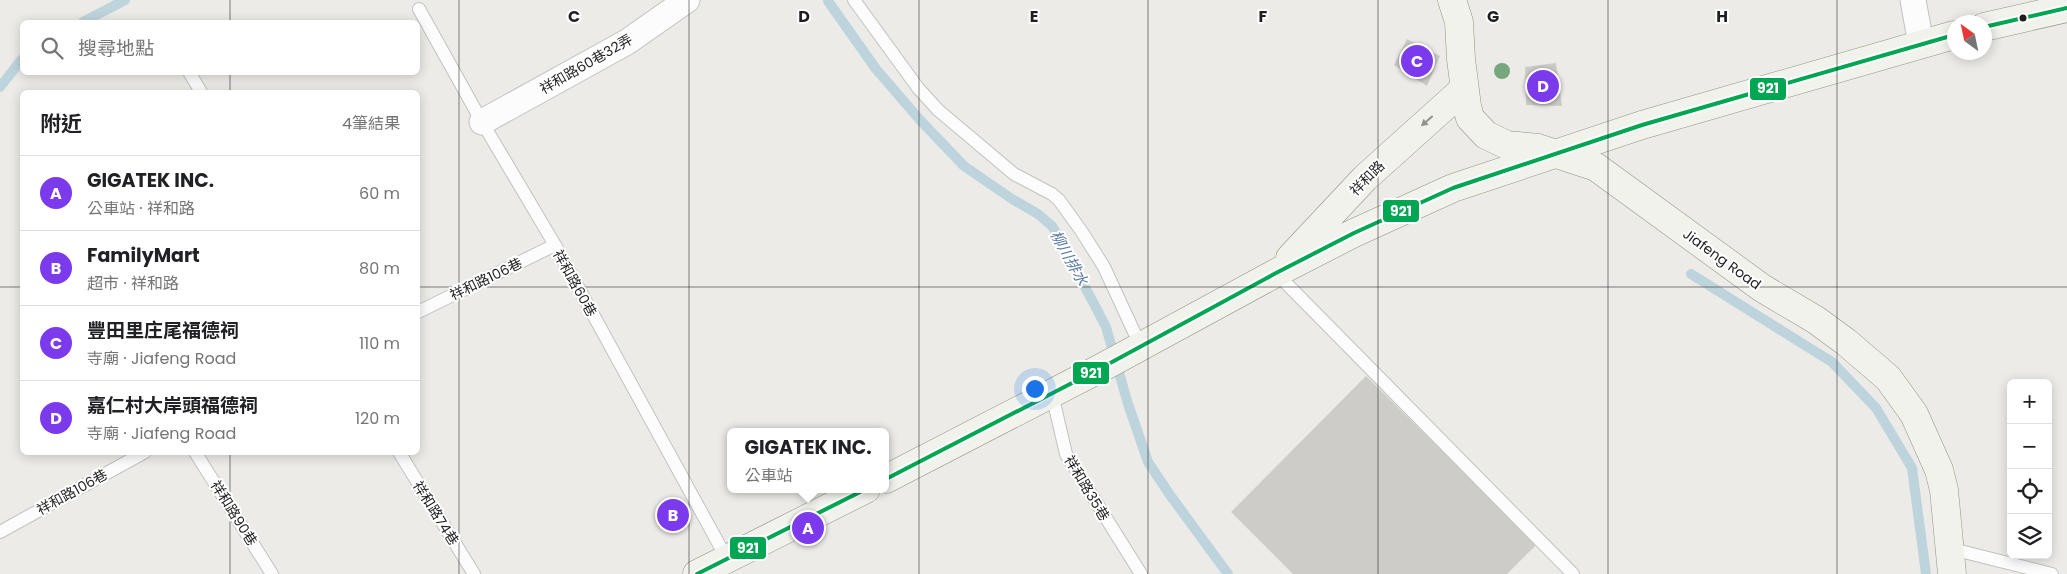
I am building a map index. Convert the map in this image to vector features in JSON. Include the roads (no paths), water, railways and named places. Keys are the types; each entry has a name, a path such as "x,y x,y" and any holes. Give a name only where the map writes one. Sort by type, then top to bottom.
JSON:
{"street":[{"name":"祥和路60巷32弄","path":"482,122 627,42 687,0"},
{"name":"Jiafeng Road","path":"1452,0 1460,22 1464,89 1470,118 1486,135 1507,145 1530,146 1596,166 1747,278 1816,320 1846,342 1888,378 1914,414 1939,470 1944,490 1948,548 1952,574"},
{"path":"1913,0 1921,44"},
{"path":"1992,25 2067,8"},
{"name":"祥和路","path":"1052,394 1276,273 1354,233 1453,188 1555,153 1778,84 1947,36"},
{"name":"祥和路","path":"1276,273 1365,178 1464,89"},
{"path":"889,477 1052,394"},
{"path":"697,574 858,493"}],"lane":[{"path":"854,0 918,88 938,110 995,160 1014,174 1052,194 1058,200 1082,232 1104,267 1140,347"},
{"name":"祥和路60巷","path":"419,9 482,122 555,245 727,559"},
{"path":"191,75 201,90"},
{"name":"祥和路106巷","path":"420,311 555,245"},
{"path":"1276,273 1572,574"},
{"name":"祥和路35巷","path":"1052,394 1066,454 1141,574"},
{"name":"祥和路106巷","path":"0,532 140,455"},
{"name":"祥和路90巷","path":"197,455 272,574"},
{"name":"祥和路74巷","path":"401,455 474,574"},
{"path":"1948,548 2052,574"}],"waterway":[{"path":"87,20 125,0"},
{"name":"柳川排水","path":"828,1 876,69 920,120 964,166 1012,199 1038,214 1052,226 1106,327 1128,404 1148,462 1228,574"},
{"path":"0,87 20,62"},
{"path":"1691,274 1832,362 1876,408 1912,468 1926,574"}],"place":[{"name":"豐田里庄尾福德祠","path":"1417,61"},
{"name":"嘉仁村大岸頭福德祠","path":"1543,86"},
{"name":"FamilyMart","path":"673,515"},
{"name":"GIGATEK INC.","path":"808,528"}]}
